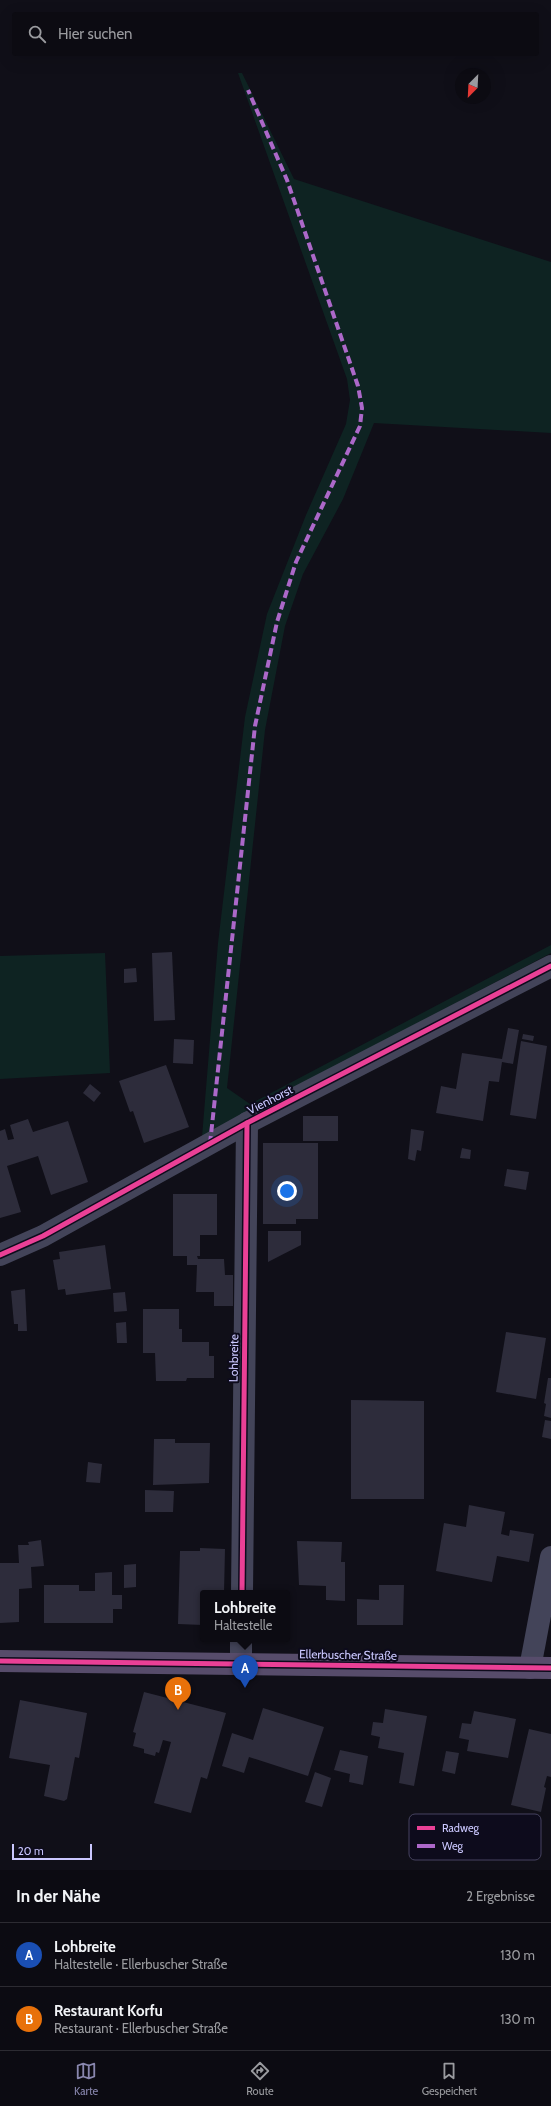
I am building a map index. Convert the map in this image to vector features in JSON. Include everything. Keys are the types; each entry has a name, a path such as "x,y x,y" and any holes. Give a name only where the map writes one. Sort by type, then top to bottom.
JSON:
{"main road":[{"name":"Ellerbuscher Straße","path":"0,1661 541,1668"}],"street":[{"name":"Vienhorst","path":"0,1255 43,1236 247,1123 551,966"},
{"name":"Lohbreite","path":"242,1590 247,1123"},
{"path":"541,1668 551,1557"},
{"path":"241,1642 241,1664"}],"green space":[{"path":"238,73 242,73 294,179 551,262 551,433 374,423 343,499 303,574 285,626 265,730 227,1088 250,1104 551,945 551,953 202,1137 218,943 245,717 267,614 306,515 346,424 350,400 347,379"},
{"path":"105,953 110,1073 0,1079 0,956"}],"building":[{"path":"172,952 175,1020 154,1021 152,953"},
{"path":"136,968 137,982 124,983 124,969"},
{"path":"508,1028 519,1030 513,1064 502,1062 499,1082 489,1081 483,1121 436,1113 441,1086 456,1089 462,1053 502,1059"},
{"path":"523,1034 534,1036 533,1041 522,1039"},
{"path":"174,1039 194,1040 193,1064 173,1063"},
{"path":"521,1041 547,1046 536,1119 510,1115"},
{"path":"166,1065 189,1127 144,1143 133,1111 130,1112 119,1081"},
{"path":"90,1084 101,1093 94,1102 83,1093"},
{"path":"303,1116 338,1116 338,1141 303,1141"},
{"path":"28,1119 33,1132 68,1121 88,1182 51,1195 38,1156 7,1166 21,1212 0,1218 0,1131 5,1129 8,1140 14,1139 10,1125"},
{"path":"411,1129 424,1131 421,1151 417,1150 415,1161 408,1159"},
{"path":"263,1143 318,1143 318,1219 296,1219 296,1224 263,1224"},
{"path":"462,1148 471,1150 470,1159 460,1158"},
{"path":"507,1169 529,1172 526,1190 504,1186"},
{"path":"173,1194 217,1194 217,1235 200,1235 200,1256 197,1256 198,1259 224,1259 225,1275 233,1275 233,1306 214,1306 214,1292 196,1292 197,1265 187,1265 187,1256 173,1256"},
{"path":"268,1231 301,1231 301,1245 268,1262"},
{"path":"105,1245 111,1289 66,1295 65,1289 58,1290 53,1260 60,1259 59,1252"},
{"path":"25,1289 27,1331 18,1331 18,1324 14,1324 11,1291"},
{"path":"125,1292 127,1311 114,1312 113,1293"},
{"path":"143,1309 179,1309 179,1329 182,1329 182,1342 209,1342 209,1356 214,1356 214,1378 187,1378 186,1381 156,1381 155,1353 143,1353"},
{"path":"126,1322 127,1343 117,1343 116,1323"},
{"path":"506,1332 546,1338 536,1399 496,1392"},
{"path":"548,1378 551,1378 551,1418 544,1416 546,1404 544,1403"},
{"path":"351,1400 424,1401 424,1499 351,1499"},
{"path":"545,1420 551,1421 551,1439 542,1437"},
{"path":"154,1439 175,1439 175,1443 210,1443 209,1483 153,1485"},
{"path":"88,1462 102,1464 100,1483 86,1482"},
{"path":"145,1490 174,1491 173,1512 145,1512"},
{"path":"469,1505 505,1512 501,1534 509,1536 510,1530 534,1534 529,1562 497,1556 492,1582 436,1571 444,1523 466,1527"},
{"path":"41,1540 44,1566 31,1567 32,1588 19,1589 19,1622 0,1623 0,1563 19,1563 18,1545 29,1545 28,1542"},
{"path":"297,1541 342,1542 341,1562 345,1562 345,1601 326,1600 326,1586 299,1585"},
{"path":"200,1548 225,1549 224,1590 200,1590 200,1625 178,1624 180,1551 200,1551"},
{"path":"136,1564 136,1587 124,1588 124,1565"},
{"path":"112,1572 112,1595 122,1595 122,1609 113,1609 113,1623 44,1623 44,1585 79,1585 79,1591 95,1591 95,1573"},
{"path":"379,1585 404,1585 403,1625 357,1625 357,1599 379,1600"},
{"path":"144,1692 226,1713 207,1779 201,1777 191,1813 154,1803 171,1742 163,1740 159,1753 156,1752 155,1756 144,1753 144,1749 133,1746 136,1733 133,1732"},
{"path":"20,1700 87,1713 79,1758 75,1757 67,1799 64,1801 44,1796 50,1765 9,1758"},
{"path":"263,1708 324,1727 308,1776 249,1757 244,1773 222,1766 232,1733 253,1740"},
{"path":"385,1709 427,1716 414,1786 399,1783 404,1753 378,1748 380,1737 371,1735 373,1722 383,1723"},
{"path":"474,1711 516,1719 508,1758 467,1751 469,1740 459,1738 462,1723 471,1724"},
{"path":"529,1729 551,1734 551,1777 547,1776 541,1812 511,1805"},
{"path":"340,1750 368,1756 363,1785 349,1782 350,1774 334,1770"},
{"path":"446,1751 459,1753 455,1774 442,1771"},
{"path":"315,1772 331,1778 322,1807 305,1802"}],"marked path":[{"path":"210,1144 255,726 277,622 296,562 360,426 362,408 358,386 287,180 248,90"}],"cycle path":[{"path":"0,1255 43,1236 247,1123 551,966"},
{"path":"242,1590 247,1123"},
{"path":"0,1661 551,1668"}],"place":[{"name":"Lohbreite","path":"245,1688"},
{"name":"Restaurant Korfu","path":"178,1710"}]}
